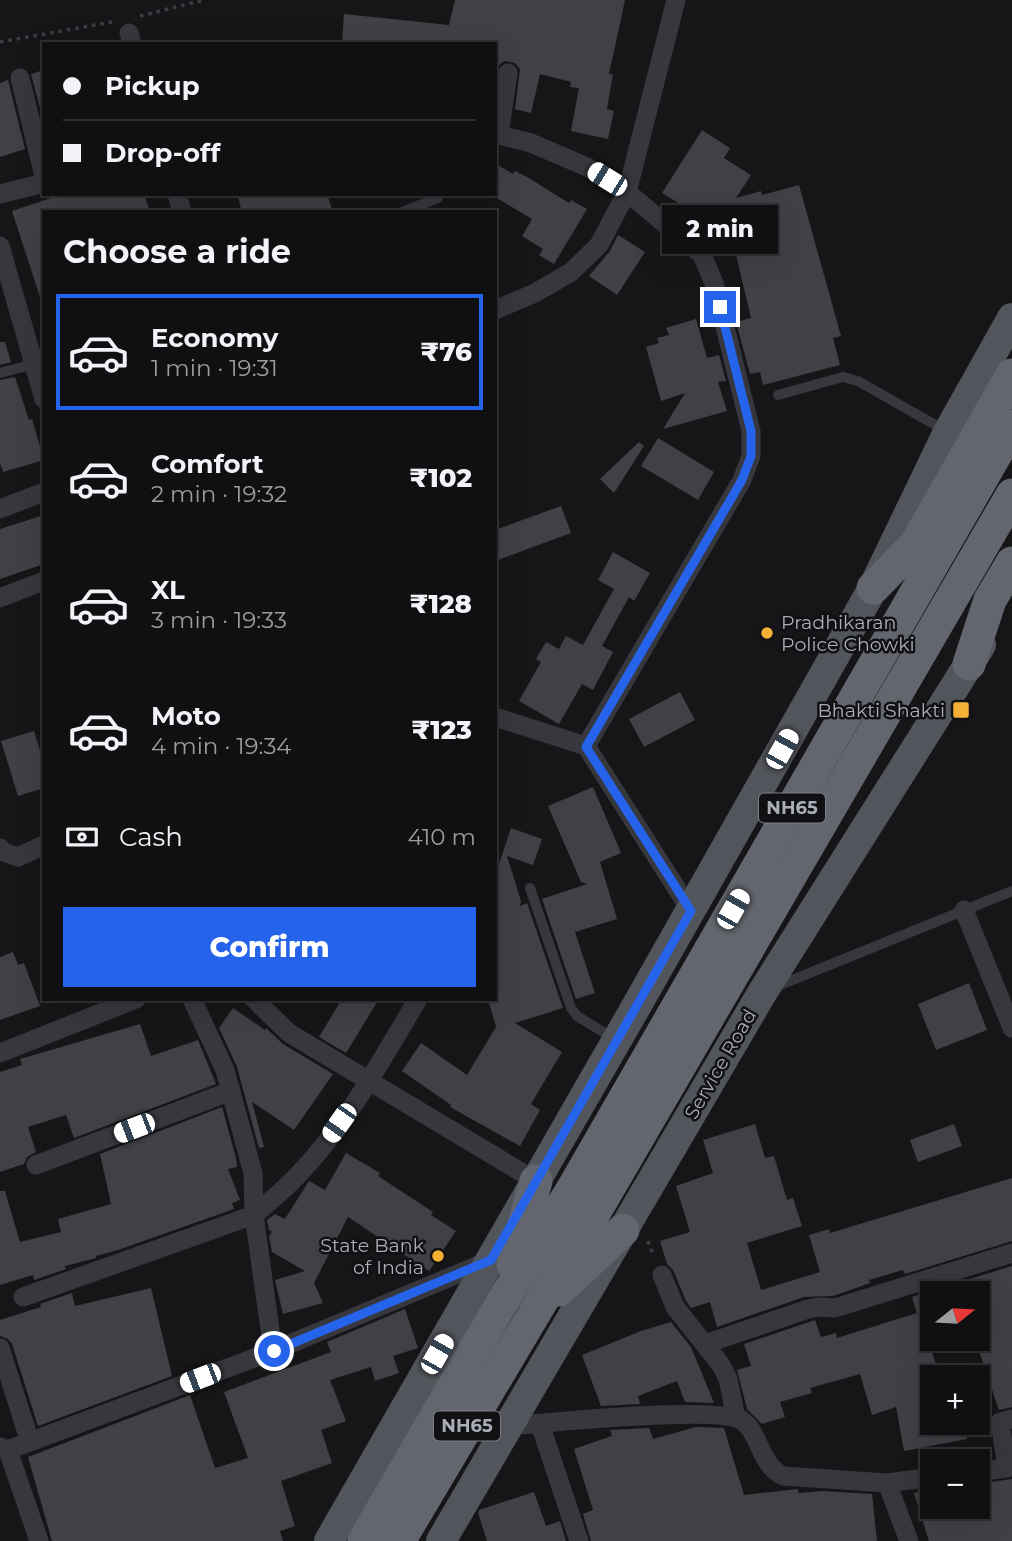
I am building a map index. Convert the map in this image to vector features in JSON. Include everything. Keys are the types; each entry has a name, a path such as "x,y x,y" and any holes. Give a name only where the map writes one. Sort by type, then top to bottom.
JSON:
{"highway":[{"path":"873,588 916,544 1012,375"},
{"name":"NH65","path":"584,1199 1012,426"},
{"name":"NH65","path":"385,1535 517,1308 1012,495"},
{"path":"970,664 1001,597 1012,563"},
{"path":"517,1308 536,1181"},
{"path":"517,1308 623,1230"}],"main road":[{"path":"329,1541 873,588 948,432 1012,318"},
{"name":"Service Road","path":"441,1541 762,993 970,664"}],"street":[{"path":"497,309 535,293 571,272 598,245 627,192 676,0"},
{"path":"508,73 497,134 531,143 587,167 627,192 702,256 714,283 751,431 751,456 742,480 586,747"},
{"path":"20,78 42,168"},
{"path":"0,194 42,184"},
{"path":"0,246 42,392"},
{"path":"0,509 42,493"},
{"path":"0,598 42,582"},
{"path":"497,718 586,747 691,911"},
{"path":"0,848 3,852 18,857 42,846"},
{"path":"964,910 1011,1024"},
{"path":"0,1053 131,1001"},
{"path":"193,1001 225,1069 253,1173 254,1215 274,1351"},
{"path":"256,1001 289,1033 536,1181"},
{"path":"23,1297 254,1215 298,1176 324,1144 369,1081 417,1001"},
{"path":"36,1165 231,1091"},
{"path":"705,1344 808,1309 835,1308 1012,1253"},
{"path":"39,1541 4,1449 30,1442 274,1351 491,1260"},
{"path":"662,1275 675,1307 721,1365 728,1379 736,1418"},
{"path":"0,1348 30,1442"},
{"path":"509,1426 645,1415 727,1415 744,1422 772,1470 779,1474 887,1483 920,1479"},
{"path":"990,1470 1007,1468 1000,1422 1012,1419"},
{"path":"540,1424 579,1541"},
{"path":"887,1483 909,1541"}],"lane":[{"path":"407,210 438,198"},
{"path":"0,373 34,364"},
{"path":"778,395 843,377 858,381 948,432"},
{"path":"530,888 571,1008 577,1016 616,1041"},
{"path":"762,993 1012,891"}],"path":[{"path":"0,42 128,29 204,0"}],"building":[{"path":"455,0 625,0 609,74 613,74 607,109 614,111 608,139 571,131 579,88 570,87 571,82 540,74 531,113 515,109 520,69 515,63 504,61 497,69 497,42 342,42 344,14 449,25"},
{"path":"42,71 42,115 31,74"},
{"path":"8,80 25,149 0,157 0,83"},
{"path":"702,130 730,148 724,158 751,175 736,198 761,191 762,195 799,185 841,336 833,338 840,365 763,385 760,372 750,374 736,322 751,318 733,242 662,193"},
{"path":"497,164 513,174 515,171 527,177 569,203 571,200 587,209 554,264 539,255 543,249 522,236 532,219 495,197"},
{"path":"57,196 145,196 149,210 42,210 42,297 12,211"},
{"path":"238,196 328,196 332,210 241,210"},
{"path":"618,235 645,252 617,295 589,276 610,251"},
{"path":"696,319 707,358 719,355 726,381 718,382 727,411 663,429 685,393 661,401 646,347 659,343 657,338 669,335 666,328"},
{"path":"0,342 5,342 11,362 0,365"},
{"path":"15,377 42,453 42,461 3,472 0,463 0,380"},
{"path":"658,438 714,472 698,500 641,466"},
{"path":"639,442 644,446 614,493 600,479"},
{"path":"561,506 571,533 497,560 497,529"},
{"path":"42,516 42,565 0,579 0,529"},
{"path":"613,552 650,573 634,601 629,597 602,646 613,652 593,690 582,684 559,724 519,701 541,662 536,659 546,642 559,649 566,636 583,645 614,589 598,580"},
{"path":"680,692 695,720 644,747 629,719"},
{"path":"34,731 42,757 42,789 18,796 1,741"},
{"path":"593,787 621,853 600,862 617,919 575,932 595,993 576,999 542,899 587,884 581,882 548,806"},
{"path":"511,828 542,839 533,865 507,856 521,901 520,906 527,903 563,1008 515,1023 562,1052 531,1104 540,1110 520,1146 450,1107 451,1105 402,1071 421,1043 467,1075 496,1027 489,1001 497,1001 497,870"},
{"path":"13,952 18,965 24,963 40,1006 0,1020 0,957"},
{"path":"969,983 987,1030 936,1050 918,1004"},
{"path":"341,1001 378,1001 346,1053 319,1037"},
{"path":"233,1008 265,1030 266,1028 283,1044 333,1074 294,1130 252,1102 264,1147 259,1148 237,1067 219,1028"},
{"path":"140,1024 151,1056 198,1040 216,1084 74,1138 66,1115 28,1127 36,1152 27,1157 24,1164 0,1172 0,1072 22,1065 20,1059"},
{"path":"222,1107 236,1158 237,1167 228,1169 240,1200 232,1203 234,1209 96,1258 65,1266 66,1269 34,1280 33,1275 0,1285 0,1191 5,1191 20,1242 61,1232 58,1219 111,1204 100,1154"},
{"path":"755,1124 765,1158 774,1156 787,1200 793,1198 802,1226 747,1243 761,1290 820,1272 809,1235 829,1229 830,1233 1012,1178 1012,1241 905,1274 903,1270 869,1280 870,1283 833,1296 804,1297 717,1327 710,1302 691,1308 686,1301 673,1270 667,1264 660,1241 690,1232 676,1186 713,1173 703,1140"},
{"path":"954,1124 962,1146 918,1162 910,1140"},
{"path":"346,1153 380,1173 378,1176 433,1212 431,1215 456,1231 429,1271 348,1217 314,1283 323,1303 283,1314 275,1280 305,1271 272,1252 269,1236 272,1232 267,1220 275,1214 285,1219 309,1181 325,1190"},
{"path":"1012,1266 1012,1407 999,1410 990,1383 990,1365 984,1365 979,1351 990,1351 990,1281 964,1281"},
{"path":"151,1288 172,1376 38,1426 12,1344 0,1336 0,1320 41,1307 40,1304 72,1293 75,1306"},
{"path":"920,1295 920,1351 932,1351 936,1365 920,1365 920,1435 966,1435 967,1439 904,1451 896,1407 872,1415 860,1374 810,1388 812,1393 780,1402 785,1417 762,1424 747,1409 737,1370 751,1366 744,1344 815,1320 821,1337 836,1333 837,1338 917,1313 912,1297"},
{"path":"405,1309 418,1348 393,1356 399,1373 375,1381 371,1367 330,1380 346,1421 321,1430 332,1463 281,1481 295,1526 280,1531 283,1541 52,1541 28,1457 190,1395 215,1468 248,1458 224,1392 331,1352 327,1342"},
{"path":"671,1322 691,1347 714,1403 685,1402 677,1381 638,1396 640,1404 601,1406 582,1355"},
{"path":"696,1427 724,1428 744,1495 798,1489 798,1493 822,1491 872,1494 877,1541 591,1541 583,1514 593,1510 574,1449 612,1436 610,1430 649,1428 653,1439"},
{"path":"1012,1479 1012,1541 929,1541 922,1519 990,1519 990,1482"},
{"path":"534,1492 546,1526 560,1521 566,1541 487,1541 479,1510"},
{"path":"920,1492 920,1512 914,1493"}],"place":[{"name":"Pradhikaran Police Chowki","path":"767,633"},
{"name":"Bhakti Shakti","path":"961,710"},
{"name":"State Bank of India","path":"438,1256"}],"route":[{"path":"274,1351 491,1260 691,911 586,747 742,480 751,456 751,431 720,307"}]}
